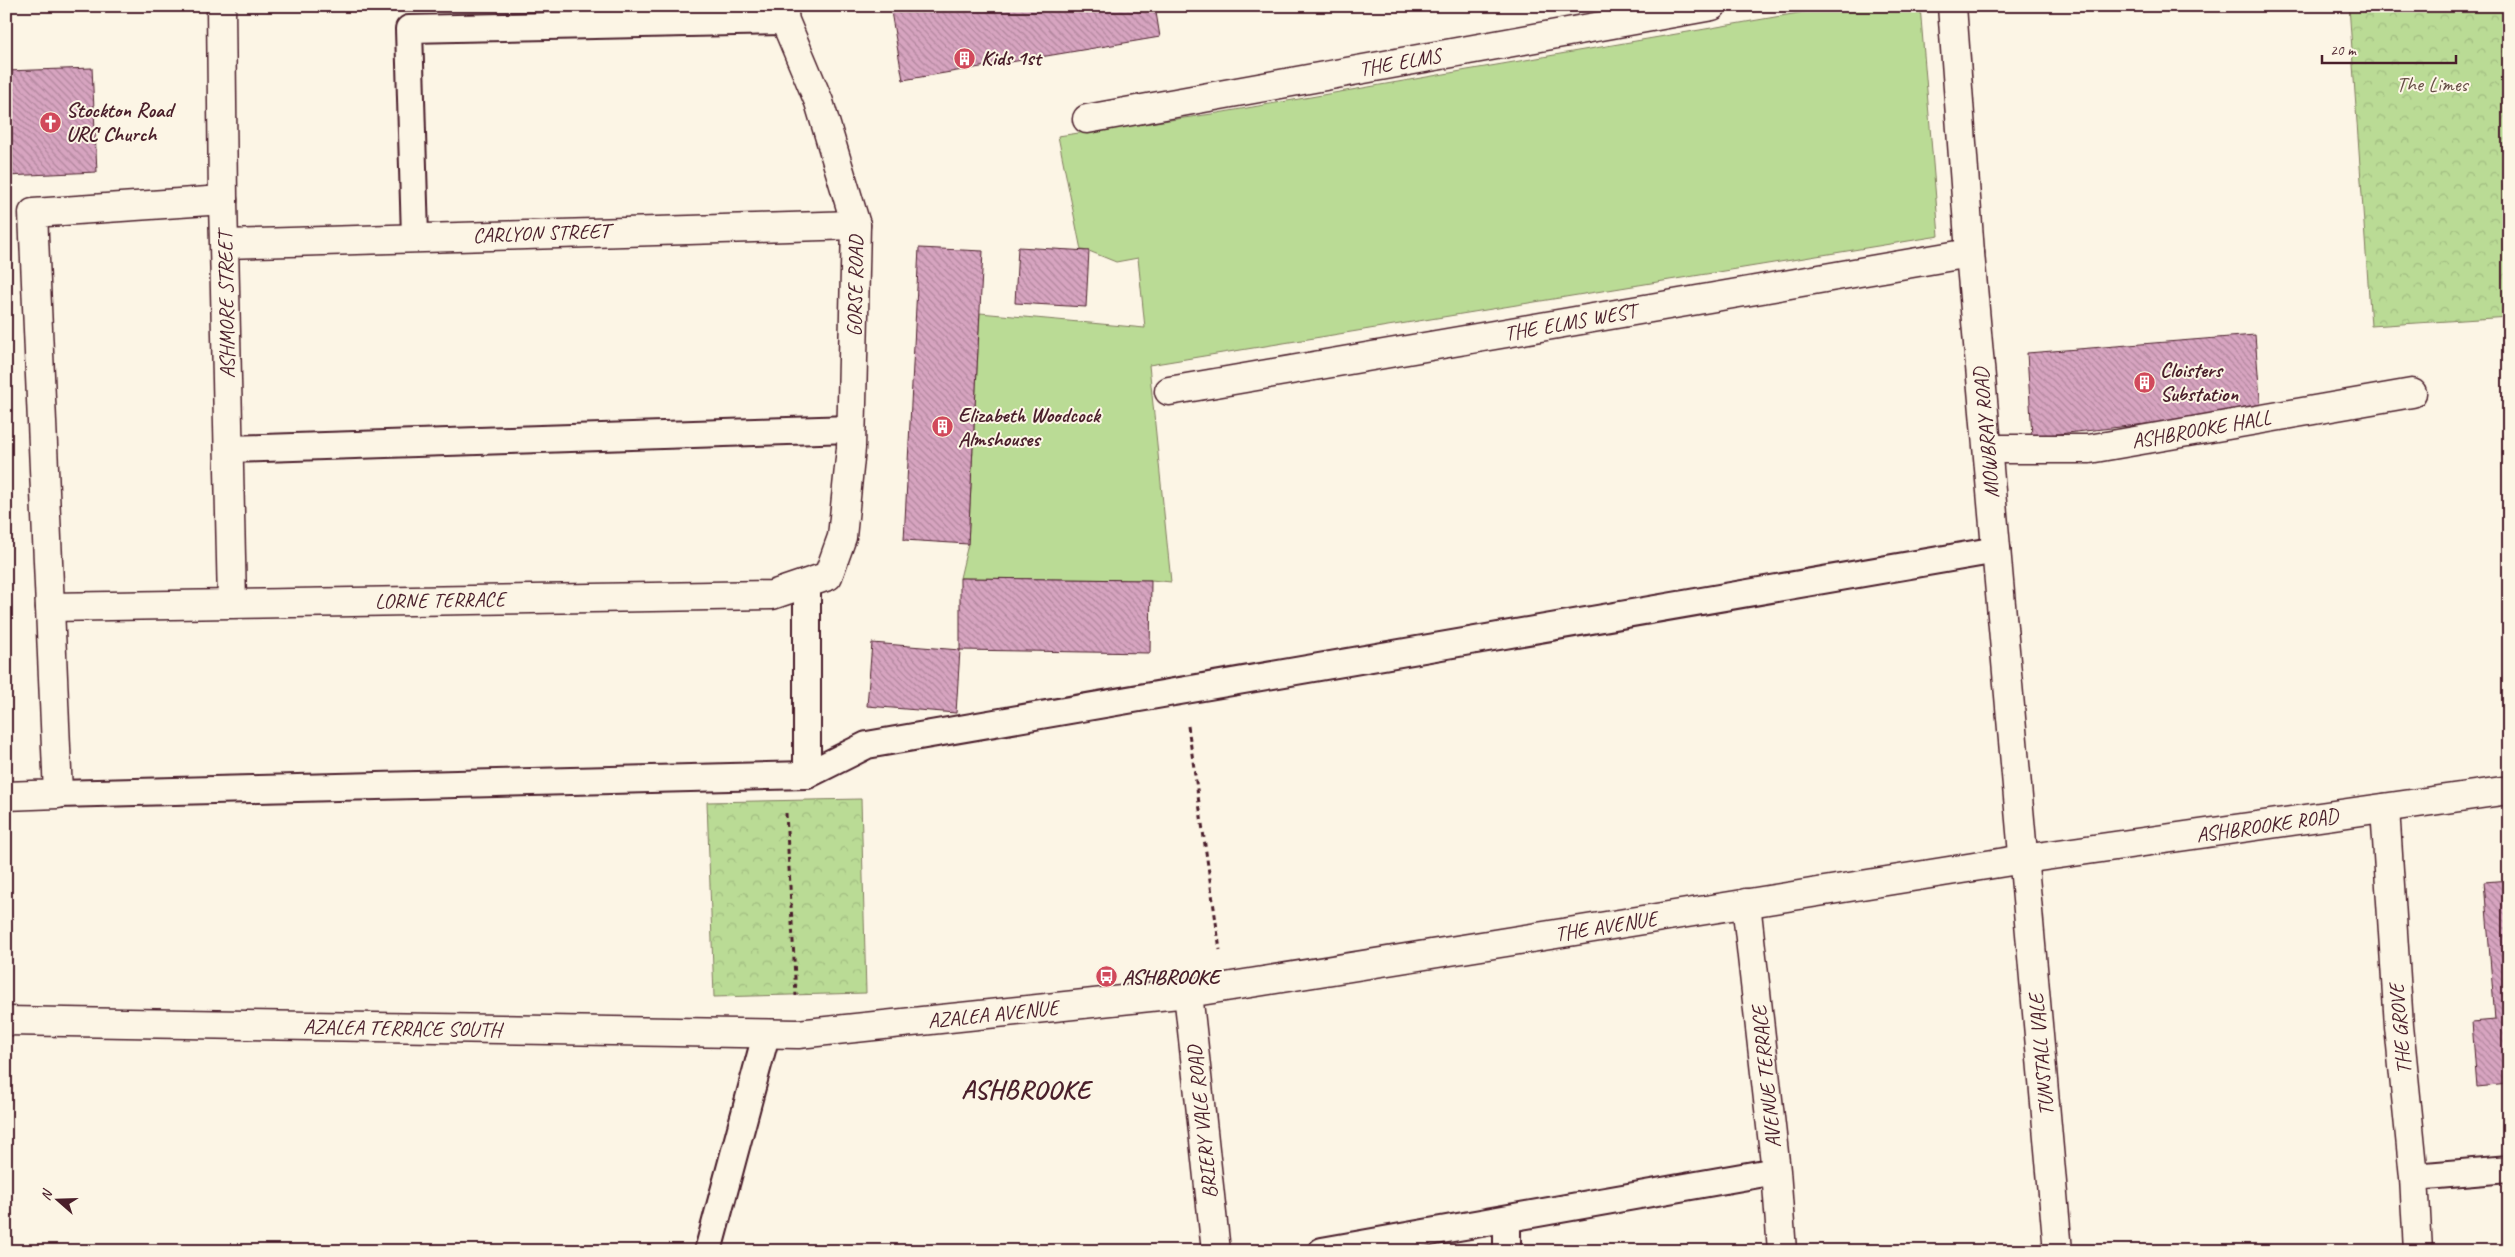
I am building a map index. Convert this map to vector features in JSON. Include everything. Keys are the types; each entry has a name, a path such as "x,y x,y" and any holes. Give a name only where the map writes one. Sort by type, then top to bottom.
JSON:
{"street":[{"name":"ASHMORE STREET","path":"221,6 223,200 232,604"},
{"name":"THE ELMS","path":"1087,119 1712,6"},
{"name":"MOWBRAY ROAD","path":"1952,6 1970,253 2024,859"},
{"name":"GORSE ROAD","path":"784,14 819,102 856,225 851,429 842,537 817,580"},
{"path":"6,796 58,794 33,213 223,200"},
{"name":"CARLYON STREET","path":"225,244 856,225"},
{"name":"THE ELMS WEST","path":"1169,391 1970,253"},
{"name":"ASHBROOKE HALL","path":"1988,449 2089,449 2412,393"},
{"name":"LORNE TERRACE","path":"50,607 772,595 817,580"},
{"name":"ASHBROOKE ROAD","path":"2024,859 2509,790"},
{"name":"THE GROVE","path":"2385,808 2399,1026 2414,1177 2418,1251"},
{"name":"THE AVENUE","path":"1188,993 2024,859"},
{"name":"TUNSTALL VALE","path":"2024,859 2058,1251"},
{"name":"AVENUE TERRACE","path":"1746,904 1776,1171 1782,1251"},
{"name":"AZALEA AVENUE","path":"798,1034 1188,993"},
{"name":"BRIERY VALE ROAD","path":"1188,993 1216,1251"},
{"name":"AZALEA TERRACE SOUTH","path":"6,1021 798,1034"}],"lane":[{"path":"415,237 409,29 784,14"},
{"path":"230,449 851,429"},
{"path":"58,794 795,775 867,745 1997,550"},
{"path":"795,775 817,580"},
{"path":"708,1251 766,1034"},
{"path":"2414,1177 2509,1169"},
{"path":"1322,1251 1507,1220 1776,1171"},
{"path":"1507,1220 1507,1251"}],"path":[{"path":"1183,691 1225,988"},
{"path":"795,775 798,1034"}],"green space":[{"path":"1839,6 1920,6 1939,236 1149,365 1171,582 1151,580 960,578 968,544 980,313 1145,328 1138,258 1116,262 1089,251 1081,250 1058,136 1212,114"},
{"name":"The Limes","path":"2349,6 2509,6 2509,317 2371,326"},
{"path":"861,799 866,993 714,997 707,802"}],"building":[{"name":"Kids 1st","path":"890,6 1155,6 1160,37 903,80"},
{"name":"Stockton Road URC Church","path":"92,68 97,172 6,176 6,71"},
{"path":"1018,247 1089,251 1086,307 1015,303"},
{"name":"Elizabeth Woodcock Almshouses","path":"919,248 983,251 968,544 904,540"},
{"name":"Cloisters Substation","path":"2255,335 2261,411 2032,437 2027,353"},
{"path":"960,578 1151,580 1150,653 960,650"},
{"path":"872,643 960,650 956,713 867,706"},
{"path":"2509,880 2509,1084 2477,1087 2472,1022 2495,1020 2484,882"}],"place":[{"name":"Kids 1st","path":"965,58"},
{"name":"Stockton Road URC Church","path":"50,122"},
{"name":"Cloisters Substation","path":"2144,382"},
{"name":"Elizabeth Woodcock Almshouses","path":"942,427"},
{"name":"ASHBROOKE","path":"1106,977"}],"district":[{"name":"ASHBROOKE","path":"1026,1089"}]}
